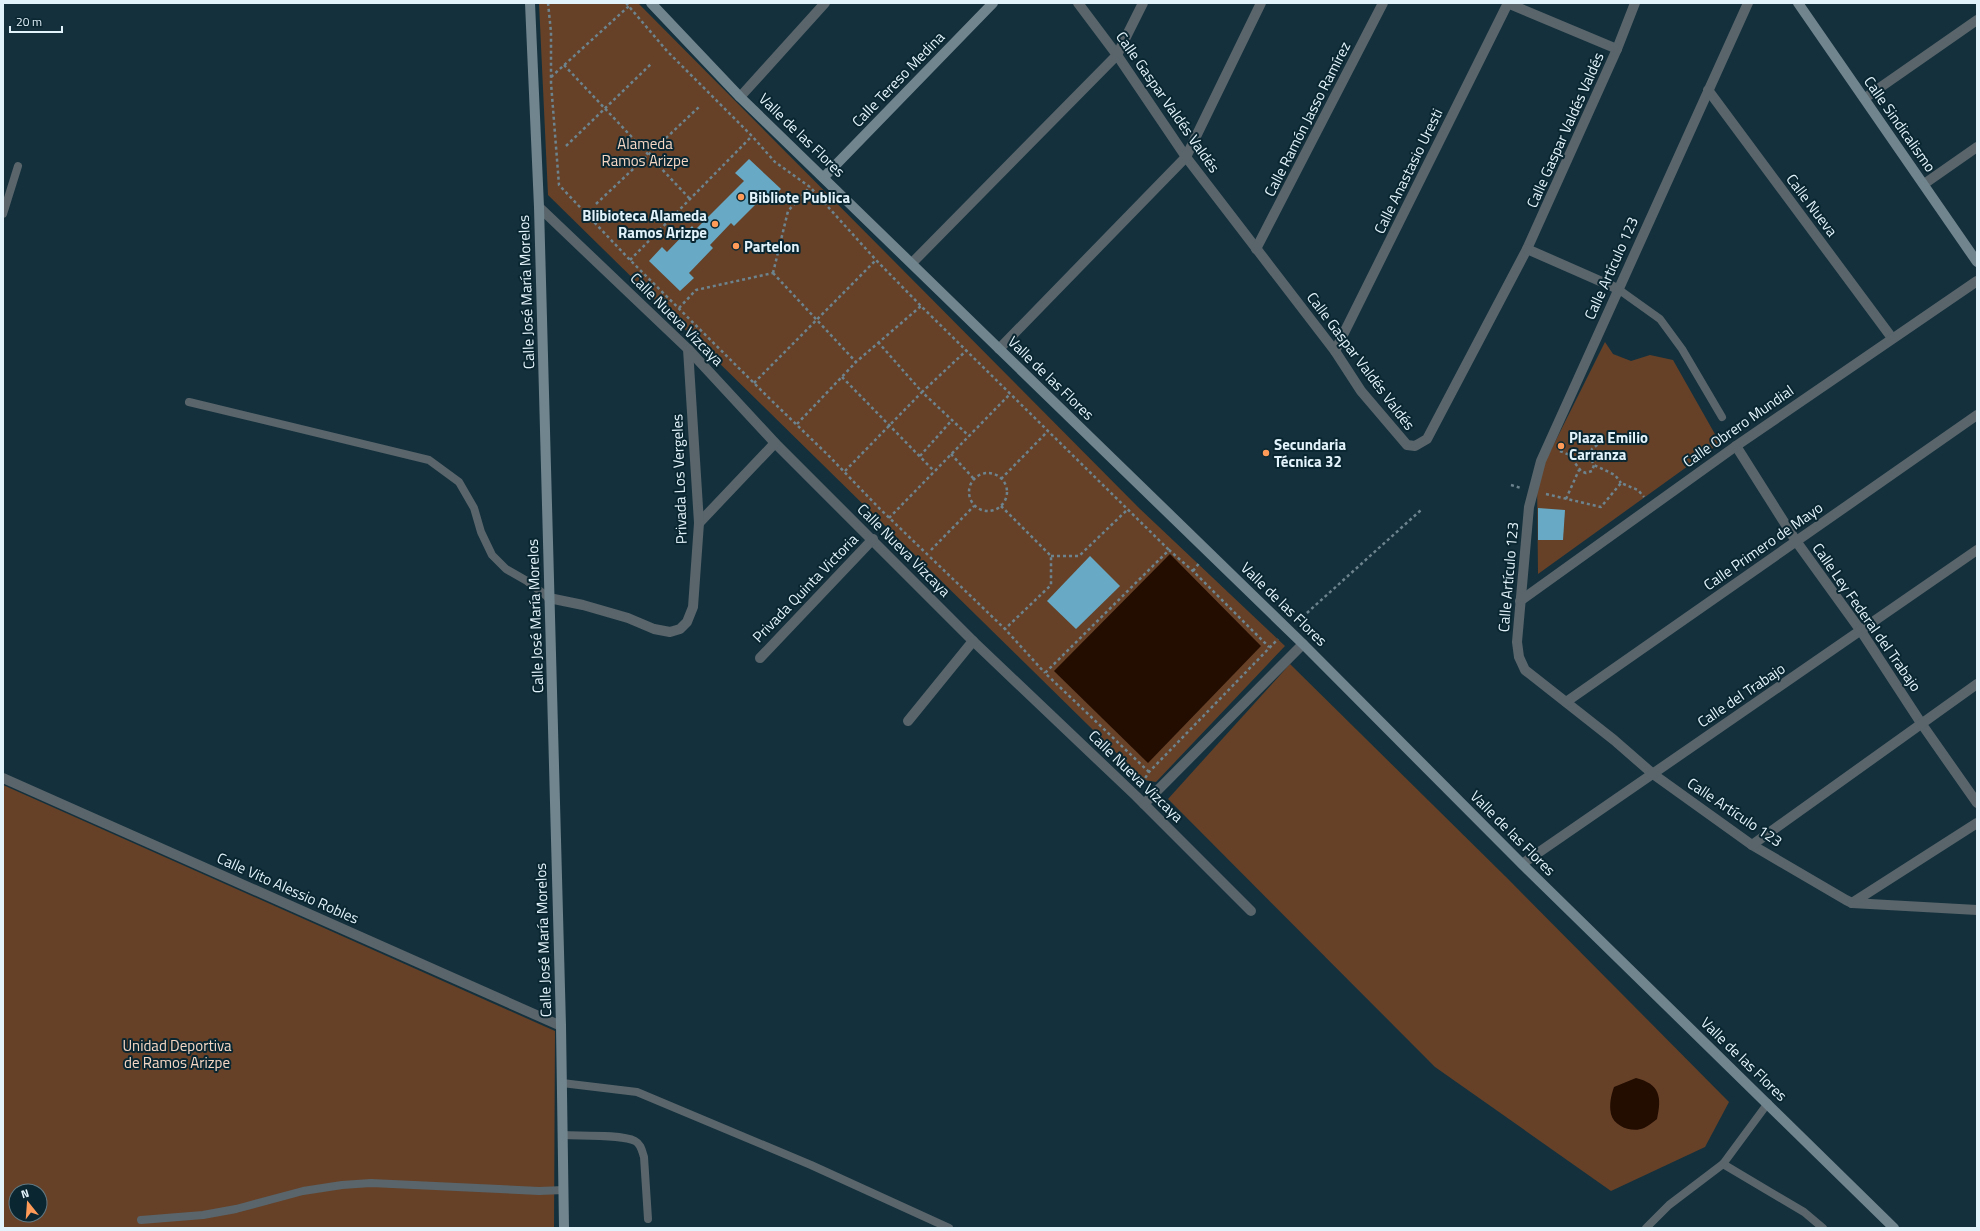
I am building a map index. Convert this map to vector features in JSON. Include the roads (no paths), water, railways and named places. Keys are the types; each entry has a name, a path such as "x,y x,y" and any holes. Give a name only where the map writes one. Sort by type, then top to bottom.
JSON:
{"street":[{"name":"Calle José María Morelos","path":"530,3 539,207 561,1026 564,1228"},
{"path":"740,97 825,3"},
{"name":"Calle Tereso Medina","path":"824,177 993,3"},
{"name":"Calle Gaspar Valdés Valdés","path":"1078,3 1117,55 1186,157 1335,351 1361,391 1407,445 1415,446 1428,439 1527,249 1617,49 1635,3"},
{"path":"912,263 1117,55 1143,3"},
{"path":"999,349 1186,157 1261,3"},
{"name":"Calle Ramón Jasso Ramírez","path":"1256,249 1383,3"},
{"path":"1508,3 1617,49"},
{"name":"Calle Anastasio Uresti","path":"1335,351 1508,3"},
{"name":"Calle Artículo 123","path":"1748,3 1541,461 1528,507 1517,642 1519,657 1525,670 1654,774 1752,845 1852,903 1977,910"},
{"name":"Valle de las Flores","path":"655,4 740,97 1289,629 1522,864 1768,1103 1894,1228"},
{"name":"Calle Sindicalismo","path":"1800,4 1977,262"},
{"path":"1865,98 1977,20"},
{"name":"Calle Nueva","path":"1708,90 1892,338"},
{"path":"1924,184 1977,147"},
{"name":"Calle Nueva Vizcaya","path":"539,207 688,349 775,443 873,539 973,641 1144,804 1251,911"},
{"path":"1527,249 1618,289"},
{"name":"Calle Obrero Mundial","path":"1520,601 1736,446 1977,281"},
{"name":"Privada Los Vergeles","path":"549,598 583,605 628,618 654,629 670,632 680,629 687,622 693,607 699,523 688,349"},
{"name":"Calle Primero de Mayo","path":"1566,702 1977,415"},
{"path":"699,523 775,443"},
{"name":"Calle Ley Federal del Trabajo","path":"1736,446 1796,541 1861,631 1921,723 1977,802"},
{"name":"Privada Quinta Victoria","path":"760,658 873,539"},
{"name":"Calle del Trabajo","path":"1522,864 1977,550"},
{"path":"908,721 973,641"},
{"path":"1144,804 1304,644"},
{"path":"1752,845 1977,684"},
{"name":"Calle Vito Alessio Robles","path":"3,778 561,1026"},
{"path":"1852,903 1977,823"}],"lane":[{"path":"3,214 18,166"},
{"path":"1618,289 1660,320 1682,349 1722,417"},
{"path":"189,402 429,460 459,482 474,508 481,532 492,555 506,569 527,581 549,598"},
{"path":"562,1083 637,1092 811,1165 949,1228"},
{"path":"1646,1228 1668,1205 1723,1164 1768,1103"},
{"path":"563,1135 623,1138 636,1141 642,1148 644,1157 648,1219"},
{"path":"1723,1164 1804,1212 1823,1228"},
{"path":"141,1220 203,1215 236,1209 304,1191 342,1185 370,1183 539,1191 564,1190"}],"place":[{"name":"Bibliote Publica","path":"741,197"},
{"name":"Blibioteca Alameda Ramos Arizpe","path":"715,224"},
{"name":"Partelon","path":"736,246"},
{"name":"Plaza Emilio Carranza","path":"1561,446"},
{"name":"Secundaria Técnica 32","path":"1266,453"}],"park label":[{"name":"Alameda Ramos Arizpe","path":"645,152"},
{"name":"Unidad Deportiva de Ramos Arizpe","path":"177,1054"}]}
